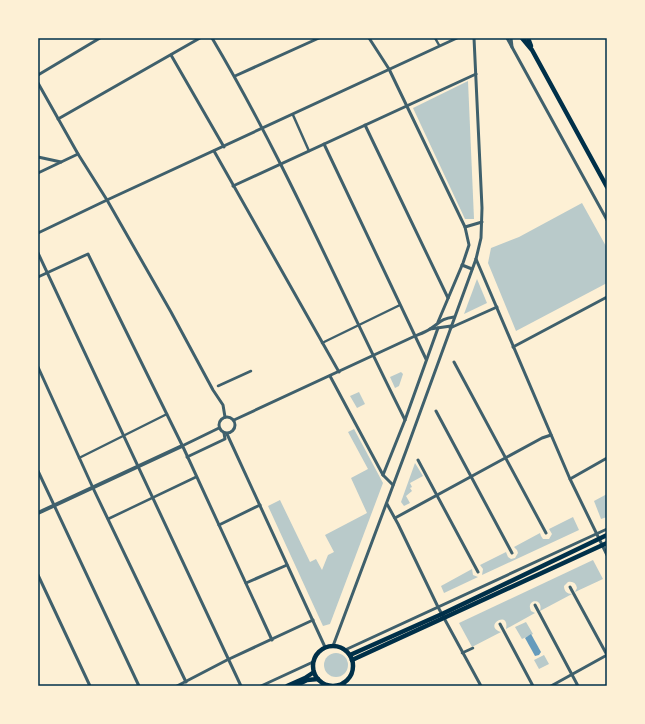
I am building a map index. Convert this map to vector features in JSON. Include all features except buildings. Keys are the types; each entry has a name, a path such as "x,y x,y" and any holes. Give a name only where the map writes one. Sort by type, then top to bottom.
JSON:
{"main road":[{"path":"522,38 532,50"},
{"path":"528,38 532,50 607,188"},
{"path":"442,616 598,536 607,535"},
{"path":"351,658 605,544"},
{"path":"333,646 345,650 351,658 352,672 344,684 334,686 328,685 318,679 314,672 313,662 315,656 325,647 333,646"},
{"path":"287,686 314,672"},
{"path":"295,686 307,680 318,679"}],"street":[{"path":"38,75 100,38"},
{"path":"58,119 200,38"},
{"path":"212,38 235,76 262,128 372,356 405,420"},
{"path":"235,76 318,38"},
{"path":"369,38 390,70 465,226 469,244 462,265 438,322"},
{"path":"435,38 439,45"},
{"path":"38,234 107,200 390,70 439,45 457,38"},
{"path":"333,646 387,504 450,327 476,259 481,238 482,208 474,38"},
{"path":"507,38 607,220"},
{"path":"511,38 512,48"},
{"path":"171,54 224,147"},
{"path":"234,186 476,74"},
{"path":"38,83 78,154 107,200 223,405 225,417"},
{"path":"293,115 309,151"},
{"path":"365,125 448,298"},
{"path":"324,144 426,359"},
{"path":"214,151 339,372"},
{"path":"38,173 78,154"},
{"path":"38,157 61,162"},
{"path":"465,226 482,222"},
{"path":"38,253 240,686"},
{"path":"38,277 88,254 167,414 272,640"},
{"path":"476,259 570,478 598,536 605,544 607,555"},
{"path":"462,265 472,269"},
{"path":"513,347 607,297"},
{"path":"322,343 400,305"},
{"path":"430,329 450,327 497,308"},
{"path":"234,420 430,329 438,322 446,318 454,317"},
{"path":"383,475 405,420 438,328"},
{"path":"454,362 546,533"},
{"path":"38,367 93,488 186,682"},
{"path":"218,386 251,371"},
{"path":"330,376 383,475 393,485"},
{"path":"436,411 512,553"},
{"path":"79,458 167,414"},
{"path":"219,428 219,422 225,417 230,417 234,420 236,425 234,430 226,433"},
{"path":"38,514 219,428"},
{"path":"219,428 226,433 325,647"},
{"path":"187,457 225,439 226,433"},
{"path":"394,518 542,438 551,435"},
{"path":"570,478 607,458"},
{"path":"418,460 478,572"},
{"path":"38,471 139,686"},
{"path":"108,519 196,477"},
{"path":"387,504 442,616 481,686"},
{"path":"219,525 260,505"},
{"path":"345,650 598,536 607,529"},
{"path":"246,583 287,565"},
{"path":"38,575 90,686"},
{"path":"551,686 607,655 570,587"},
{"path":"535,605 578,686"},
{"path":"177,686 227,660 313,620"},
{"path":"500,624 533,686"},
{"path":"462,653 473,648"},
{"path":"261,686 313,662"}],"shaded area":[{"path":"468,81 474,219 465,219 413,108"},
{"path":"582,203 607,248 607,283 516,331 488,263 491,248 519,237"},
{"path":"477,279 487,303 464,314"},
{"path":"401,372 403,374 399,386 395,388 390,377"},
{"path":"359,392 365,404 357,408 350,396"},
{"path":"354,429 383,483 330,624 323,626 268,506 280,500 310,562 316,559 322,570 328,555 334,552 325,535 367,513 351,478 368,469 348,432"},
{"path":"415,463 423,476 410,483 412,487 410,488 412,491 406,496 410,503 404,506 401,502"},
{"path":"607,494 607,517 601,519 594,501"},
{"path":"573,517 579,530 482,575 483,569 480,565 506,552 508,557 511,559 515,558 518,553 514,547 540,533 543,539 549,539 552,534 549,529"},
{"path":"593,560 603,579 575,592 577,588 576,585 573,582 568,582 564,586 565,591 572,594 540,611 541,606 539,603 535,601 532,602 530,604 531,611 535,613 506,629 506,623 504,620 498,621 494,626 501,632 472,647 459,623"},
{"path":"472,569 473,575 478,577 444,593 441,586"},
{"path":"526,622 533,634 522,639 515,627"},
{"path":"336,653 345,656 348,665 345,674 336,677 327,674 324,665 327,656"},
{"path":"544,655 549,664 539,669 534,660"}],"water":[{"path":"531,634 541,652 539,655 535,656 525,638"}]}
